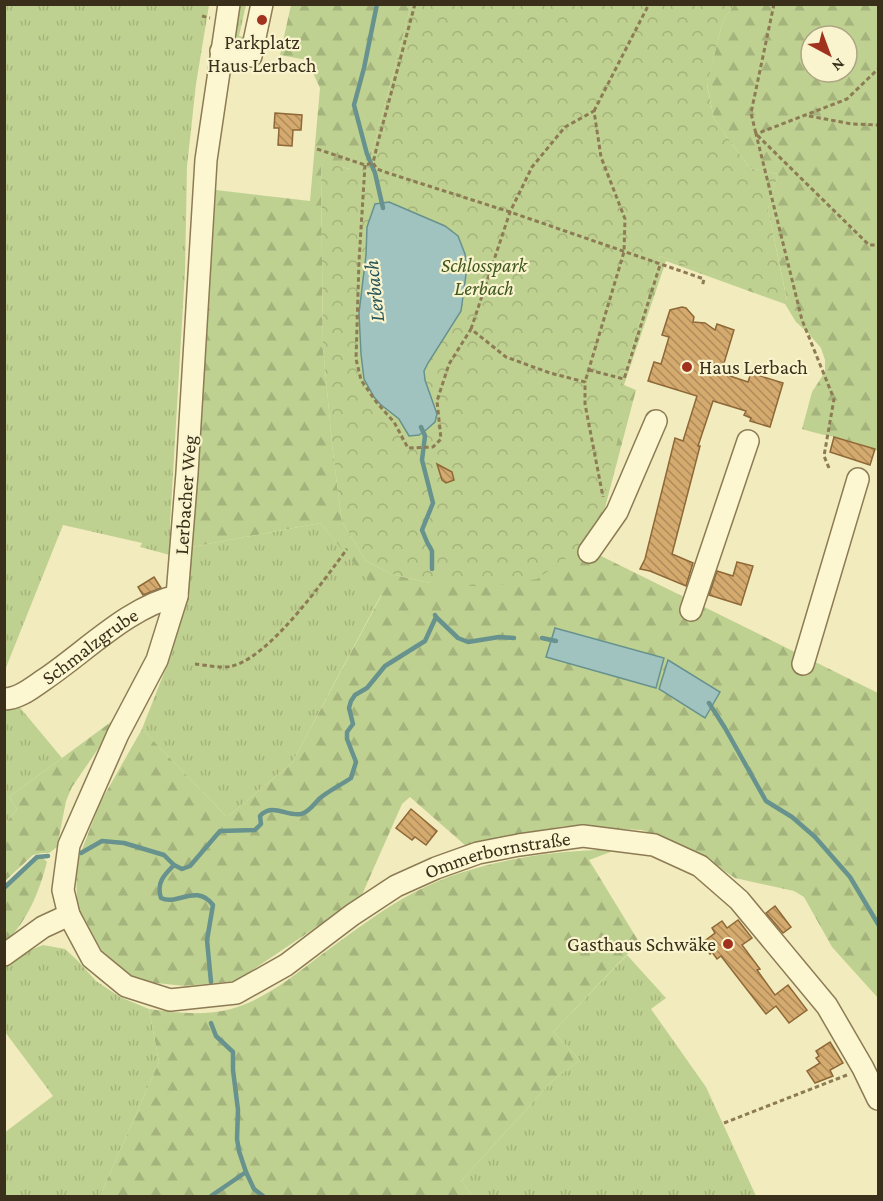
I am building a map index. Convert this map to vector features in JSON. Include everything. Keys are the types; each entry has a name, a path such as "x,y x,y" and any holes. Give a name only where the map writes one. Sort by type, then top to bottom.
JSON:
{"street":[{"name":"Lerbacher Weg","path":"69,915 63,890 69,845 118,734 157,660 177,596 188,473 206,160 228,4"},
{"path":"221,51 251,56 262,4"},
{"path":"589,552 617,512 656,422"},
{"path":"690,610 748,441"},
{"path":"803,664 858,478"},
{"name":"Schmalzgrube","path":"4,699 11,699 27,692 64,667 134,613 167,598 177,596"},
{"name":"Ommerbornstraße","path":"69,915 92,958 126,986 170,1000 236,993 286,965 352,915 396,886 478,853 583,836 654,845 700,866 739,900 827,1006 879,1100"},
{"path":"4,955 43,927 69,915"}],"path":[{"path":"373,163 415,4"},
{"path":"365,165 358,261 356,359 361,380 376,403 394,422 408,448 433,447 441,440 437,401 449,364 471,328 510,212 531,167 565,127 594,111 649,4"},
{"path":"774,4 752,113 802,320 834,399 824,456 829,468"},
{"path":"756,134 847,99 879,69"},
{"path":"594,111 601,157 626,219 624,252 585,382 585,404 603,498 617,512"},
{"path":"807,115 852,124 879,125"},
{"path":"756,134 869,245 879,245"},
{"path":"317,149 365,165 373,163"},
{"path":"373,163 378,169 388,173 510,212 704,279 702,287"},
{"path":"589,370 624,379 660,265"},
{"path":"471,328 506,357 550,373 585,382"},
{"path":"195,664 231,667 254,656 286,627 347,549"},
{"path":"724,1123 863,1068"}],"green space":[{"path":"5,5 209,5 196,84 187,166 185,271 170,555 140,547 142,543 63,525 5,670"},
{"path":"238,5 246,5 239,36 248,38 244,42 235,36 234,31"},
{"path":"291,5 411,5 370,161 350,169 321,162 323,348 342,522 366,561 391,574 430,583 629,392 619,389 660,256 787,300 768,209 778,174 750,168 714,119 707,84 723,20 734,5 878,5 878,451 850,441 802,429 812,392 825,372 825,360 821,348 796,322 785,304 666,261 624,385 636,390 596,542 601,556 878,693 878,998 832,947 804,897 794,891 735,878 691,849 642,830 565,826 466,846 410,797 402,804 361,897 236,981 185,986 137,981 102,951 77,905 76,865 100,803 142,729 227,817 292,763 381,596 320,523 192,547 216,190 310,201 320,88 307,60 280,55"},
{"name":"Schlosspark Lerbach","path":"411,5 734,5 723,20 707,85 714,119 750,168 778,174 768,209 787,301 660,256 619,389 630,392 592,540 537,579 487,587 430,583 391,574 366,561 342,522 323,348 321,161 349,169 351,158 370,161"},
{"path":"320,523 381,595 292,763 227,817 142,729 171,655 192,547"},
{"path":"17,704 62,758 9,797 17,809 5,824 5,706"},
{"path":"115,719 72,787 66,801 57,847 49,853 33,855 5,881 5,824 17,809 9,797"},
{"path":"613,851 589,860 639,942 553,1032 580,1060 553,1080 461,1181 471,1194 470,1196 100,1196 159,1062 149,1009 200,1013 221,1011 243,1005 287,981 389,907 435,882 504,861 551,853"},
{"path":"45,856 43,858 47,862 36,895 26,916 5,943 5,887 34,858"},
{"path":"43,945 65,949 96,981 120,997 149,1009 159,1062 100,1196 5,1196 4,1133 53,1096 5,1032 5,960"},
{"path":"627,955 666,998 651,1009 706,1087 756,1196 470,1196 471,1194 461,1181 553,1080 580,1060 553,1032"}],"water":[{"path":"389,202 445,226 458,236 467,267 461,311 424,371 437,414 435,422 419,435 409,436 399,419 374,397 364,379 359,313 367,227 375,204"},
{"path":"555,628 664,658 656,688 546,657"},
{"path":"668,660 720,692 705,718 659,689"}],"building":[{"path":"275,113 302,115 301,130 293,130 292,146 278,145 279,128 274,128"},
{"path":"682,307 694,317 693,322 705,323 715,330 717,324 734,330 721,373 748,382 751,373 783,383 770,427 750,421 751,418 744,415 746,411 713,401 698,446 700,446 672,554 693,563 686,586 640,569 645,559 675,438 683,441 697,396 648,381 654,362 661,364 669,337 662,335 670,310"},
{"path":"834,437 875,449 870,465 830,452"},
{"path":"437,464 452,472 454,480 446,483 442,480"},
{"path":"737,562 753,566 741,605 709,595 717,571 733,576"},
{"path":"154,577 161,588 143,595 138,587"},
{"path":"411,809 437,831 426,845 415,837 412,840 396,828"},
{"path":"775,906 791,927 783,933 766,913"},
{"path":"738,920 752,938 742,945 760,969 757,970 775,995 788,985 807,1010 789,1023 776,1006 766,1014 721,956 717,959 702,943 715,933 712,928 722,921 727,928"},
{"path":"830,1042 843,1063 830,1070 833,1076 815,1083 807,1071 820,1063 816,1058 819,1056 816,1051"}],"waterway":[{"name":"Lerbach","path":"377,4 354,105 383,208"},
{"name":"Lerbach","path":"421,427 425,436 422,460 433,503 422,530 432,551 432,569"},
{"name":"Lerbach","path":"81,853 102,841 124,843 164,855 182,869 190,866 220,831 255,830 261,824 260,816 270,810 296,814 306,812 323,796 351,778 356,762 347,739 347,732 353,724 349,708 351,701 355,695 367,688 385,666 425,641 435,615"},
{"path":"436,617 458,638 468,642 499,637 514,638"},
{"path":"542,638 556,641"},
{"path":"709,703 766,801 792,817 815,837 850,877 878,924"},
{"name":"Lerbach","path":"4,888 37,857 48,856"},
{"path":"174,865 160,884 161,898 167,900 194,895 207,899 213,905 207,940 211,982"},
{"path":"211,1023 216,1036 233,1052 238,1110 237,1139 246,1172 211,1196"},
{"path":"246,1172 254,1189 263,1196"}],"place":[{"name":"Parkplatz Haus Lerbach","path":"262,20"},
{"name":"Haus Lerbach","path":"687,367"},
{"name":"Gasthaus Schwäke","path":"728,944"}]}
